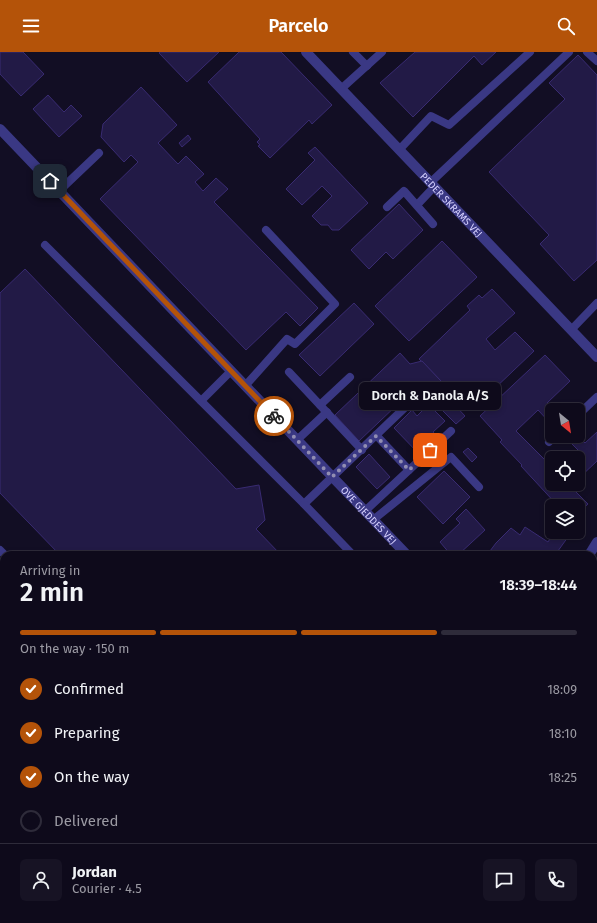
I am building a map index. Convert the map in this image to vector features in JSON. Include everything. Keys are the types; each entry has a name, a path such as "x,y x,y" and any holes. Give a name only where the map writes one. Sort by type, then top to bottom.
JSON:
{"street":[{"name":"PEDER SKRAMS VEJ","path":"306,52 597,358"},
{"name":"OVE GJEDDES VEJ","path":"0,129 402,551"},
{"path":"591,551 597,542"}],"lane":[{"path":"353,52 367,66"},
{"path":"341,89 382,52"},
{"path":"399,150 431,116 449,125 530,52"},
{"path":"417,206 432,185 569,52"},
{"path":"587,52 597,61"},
{"path":"59,191 99,153"},
{"path":"387,207 404,191 433,224"},
{"path":"245,386 287,339 295,344 335,304 266,230"},
{"path":"45,245 349,551"},
{"path":"570,330 597,303"},
{"path":"201,401 231,371"},
{"path":"289,372 362,450"},
{"path":"320,405 350,377"},
{"path":"304,504 418,395"},
{"path":"585,408 597,397"},
{"path":"297,440 327,412"},
{"path":"365,511 451,431"},
{"path":"376,436 409,470"},
{"path":"374,520 451,457 479,487"}],"building":[{"path":"0,52 23,52 44,74 21,96 0,74"},
{"path":"219,52 187,82 159,53"},
{"path":"239,52 281,52 332,105 312,124 309,120 270,158 258,146 260,145 257,142 260,139 208,82"},
{"path":"415,52 496,52 482,65 474,56 413,117 380,83"},
{"path":"578,55 597,75 597,260 574,281 540,244 549,235 489,172 565,99 549,83"},
{"path":"141,87 177,125 158,143 178,164 186,156 204,174 195,182 203,191 216,178 228,189 214,202 318,308 300,326 286,312 246,350 100,199 138,162 131,155 124,162 101,137 103,124"},
{"path":"48,95 64,112 71,105 82,116 59,137 33,109"},
{"path":"188,135 191,139 182,147 179,143"},
{"path":"315,147 368,203 339,230 332,230 328,225 321,225 312,216 332,196 322,186 302,205 286,189 315,160 308,153"},
{"path":"399,204 423,230 393,259 386,252 369,269 351,250"},
{"path":"442,241 477,277 409,341 375,306"},
{"path":"25,269 236,489 259,485 265,520 256,529 277,551 56,551 0,493 0,293"},
{"path":"492,289 515,313 486,339 495,350 515,332 534,351 471,411 419,359 470,310 467,306 479,295 482,298"},
{"path":"354,303 374,324 320,376 299,355"},
{"path":"400,353 410,364 422,361 441,381 428,394 419,384 359,441 335,415"},
{"path":"545,355 570,381 547,403 545,403 545,418 538,410 516,431 545,460 545,491 575,491 583,499 552,499 500,442 502,440 480,416"},
{"path":"437,386 465,416 456,424 438,406 434,410 445,421 433,432 438,438 420,455 394,428 412,410 417,416 433,400 428,394"},
{"path":"597,432 597,461 585,472 585,451 577,451 578,450 571,443 585,443"},
{"path":"468,448 477,457 472,462 463,452"},
{"path":"369,454 390,477 377,489 356,467"},
{"path":"444,471 470,497 443,524 417,497"},
{"path":"466,509 485,530 462,551 448,551 440,542 460,523 456,519"},
{"path":"525,527 548,542 550,539 567,539 558,551 490,551 511,528 520,535"}],"way so far":[{"path":"274,416 332,477 376,436 409,470 430,450"}],"place":[{"name":"Dorch & Danola A/S","path":"430,450"}],"route":[{"path":"50,181 274,416"}]}
